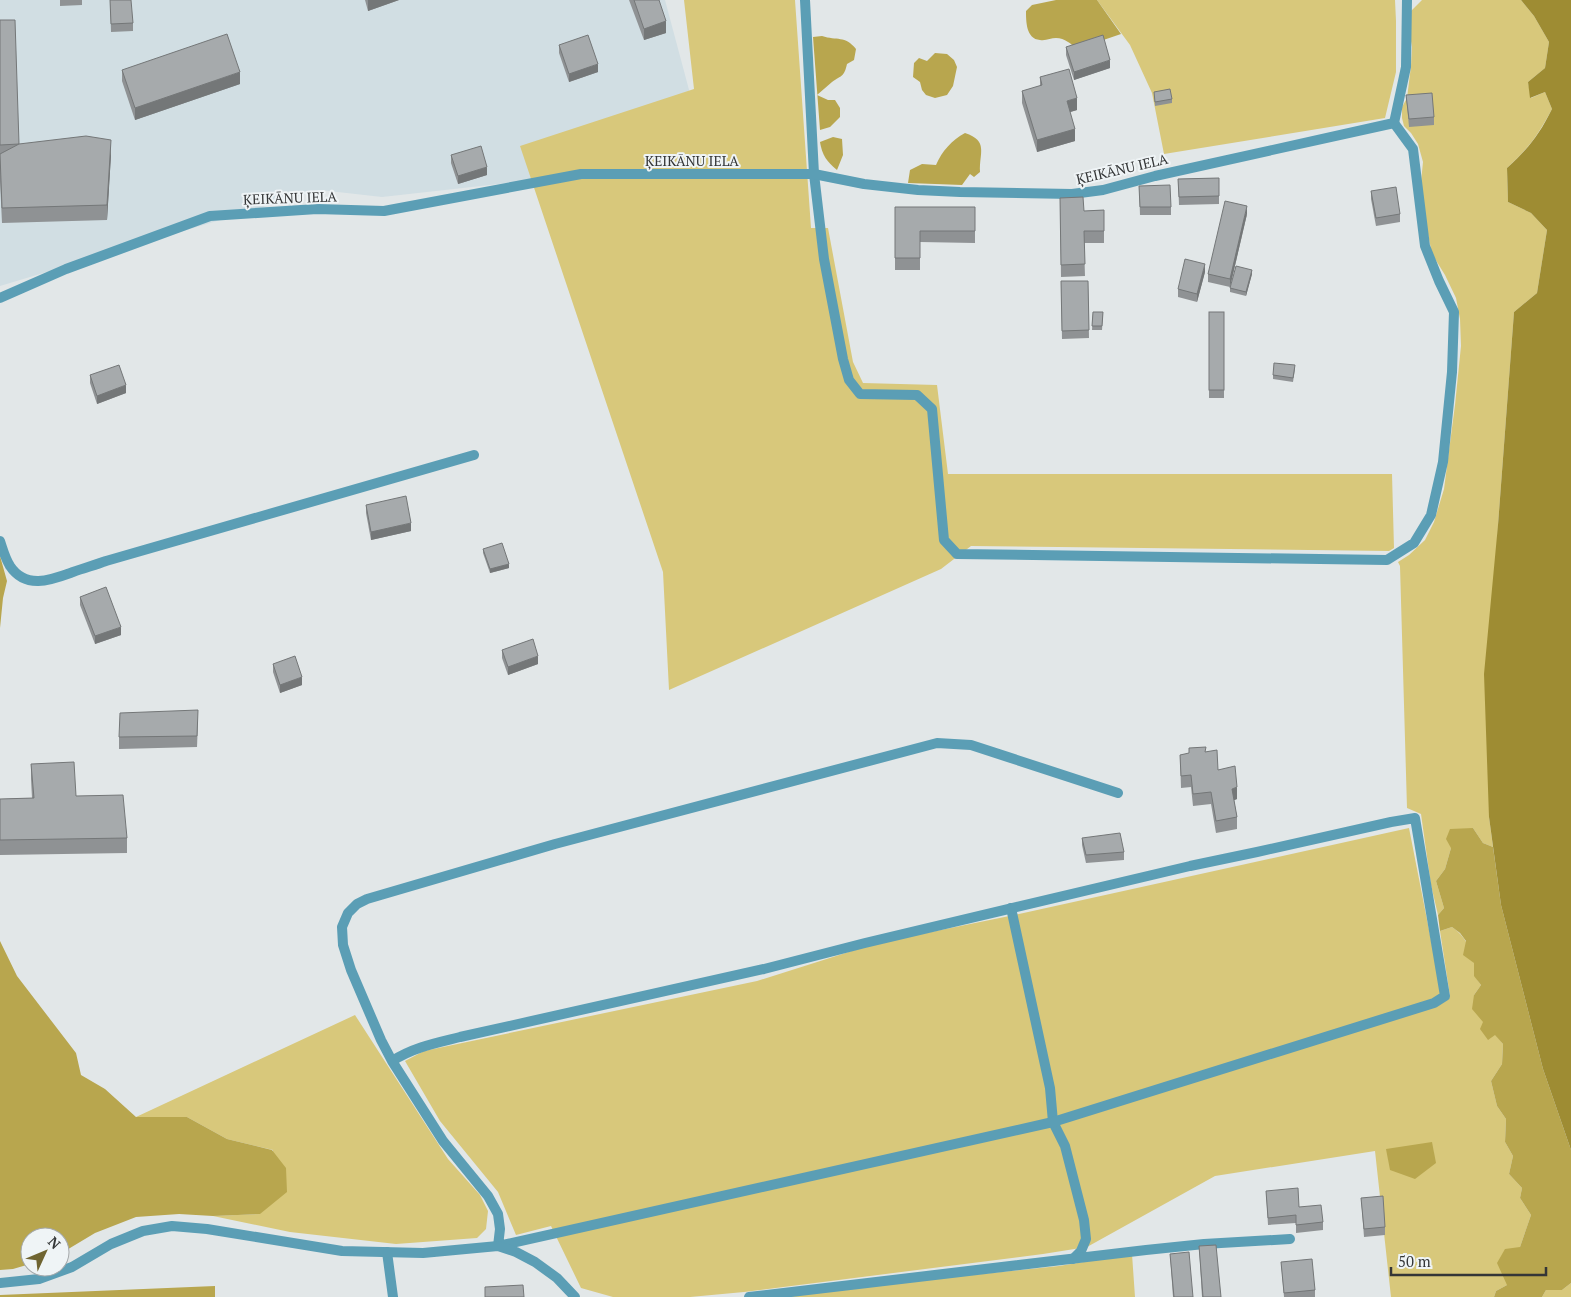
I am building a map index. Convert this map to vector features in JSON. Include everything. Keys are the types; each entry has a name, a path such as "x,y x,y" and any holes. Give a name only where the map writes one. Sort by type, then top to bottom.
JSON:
{"street":[{"path":"805,0 814,174 824,259 843,359 849,380 860,394 917,395 932,409 944,540 957,554 1387,560 1414,543 1431,515 1443,462 1452,372 1454,312 1425,246 1413,149 1394,123 1406,67 1407,0"},
{"name":"ĶEIKĀNU IELA","path":"0,298 66,269 210,216 317,209 384,211 581,174 814,174 864,184 918,190 1072,194 1103,190 1155,176 1394,123"},
{"path":"0,541 5,558 19,576 31,581 46,582 106,561 474,455"},
{"path":"498,1246 500,1229 498,1214 488,1196 443,1141 392,1061 354,978 343,945 342,927 348,913 357,904 366,899 555,844 937,743 971,745 1118,793"},
{"path":"0,1283 39,1279 72,1267 111,1244 143,1232 172,1226 207,1229 342,1251 423,1253 498,1246 1053,1122 1434,1003 1445,996 1415,818 1190,866 875,940 764,969 460,1037 418,1047 392,1061"},
{"path":"1011,908 1050,1088 1053,1122 1065,1146 1084,1220 1086,1239 1081,1251 1074,1259"},
{"path":"749,1297 1204,1244 1290,1239"},
{"path":"498,1246 516,1252 535,1262 557,1278 575,1297"},
{"path":"386,1252 393,1297"}],"shaded area":[{"path":"0,0 665,0 708,161 382,197 320,190 0,286"},
{"path":"684,0 795,0 811,228 828,228 853,362 863,383 937,385 948,474 1392,474 1394,548 1389,551 971,546 941,569 669,690 663,572 520,146 694,89"},
{"path":"1056,0 1097,0 1121,34 1077,49 1059,38 1035,39 1029,33 1026,11 1032,5"},
{"path":"1097,0 1395,0 1396,72 1385,118 1164,154 1152,93 1130,45"},
{"path":"1422,0 1521,0 1534,16 1549,42 1545,68 1528,82 1531,98 1545,92 1552,109 1533,141 1507,168 1508,202 1531,213 1547,230 1537,293 1514,312 1498,525 1489,817 1493,847 1483,843 1473,828 1451,848 1445,869 1436,881 1444,908 1438,915 1431,885 1421,814 1407,808 1400,566 1398,562 1409,555 1425,540 1434,522 1444,489 1461,346 1460,319 1456,298 1432,254 1421,182 1423,162 1418,144 1404,126 1402,118 1402,107 1407,98 1411,66 1412,47 1409,30 1411,11"},
{"path":"1521,0 1571,0 1571,1150 1543,1069 1501,905 1489,817 1484,674 1498,525 1514,312 1537,293 1547,230 1531,213 1508,202 1507,168 1533,141 1552,109 1545,92 1530,98 1528,82 1545,68 1549,42 1534,16"},
{"path":"822,36 848,42 856,49 854,60 847,64 842,75 817,95 813,37"},
{"path":"935,53 947,54 954,60 957,67 953,86 947,95 935,98 926,95 922,90 920,82 913,77 914,63 919,58 927,61"},
{"path":"817,95 828,100 835,100 840,108 840,117 830,127 820,130"},
{"path":"965,133 972,136 980,144 980,172 974,177 970,174 962,185 908,183 910,170 922,164 936,165 948,146"},
{"path":"833,137 842,139 843,155 837,170 826,158 820,142"},
{"path":"0,556 7,581 0,628"},
{"path":"1409,828 1443,1001 1450,996 1440,931 1452,927 1464,938 1469,948 1473,958 1476,977 1481,985 1474,995 1495,1034 1503,1044 1502,1064 1491,1081 1497,1106 1506,1119 1505,1142 1513,1156 1509,1174 1522,1188 1520,1198 1531,1215 1507,1285 1496,1291 1494,1297 1391,1297 1375,1151 1215,1176 1087,1247 744,1292 690,1297 613,1297 581,1288 551,1226 516,1235 498,1192 440,1121 405,1061 424,1051 757,981 877,943 1019,914"},
{"path":"1473,828 1483,843 1493,847 1501,905 1543,1069 1571,1150 1571,1283 1562,1290 1546,1290 1542,1297 1494,1297 1496,1291 1507,1285 1497,1263 1505,1249 1520,1247 1531,1215 1520,1198 1522,1188 1509,1174 1513,1156 1505,1142 1506,1119 1497,1106 1491,1081 1502,1064 1503,1044 1495,1035 1488,1040 1480,1029 1483,1022 1472,1009 1474,995 1481,985 1474,976 1474,963 1463,955 1466,941 1452,927 1440,931 1438,915 1444,908 1436,881 1445,869 1451,848 1446,839 1450,829"},
{"path":"0,941 17,976 76,1053 81,1075 105,1089 136,1117 187,1117 227,1139 272,1150 286,1168 287,1192 260,1214 213,1216 179,1214 136,1217 95,1233 70,1248 70,1227 20,1227 20,1267 0,1270"},
{"path":"355,1015 448,1159 480,1195 488,1211 486,1229 477,1238 396,1244 290,1232 213,1216 260,1214 273,1150 227,1139 187,1117 136,1117"},
{"path":"1432,1142 1436,1163 1415,1179 1390,1170 1386,1149"},
{"path":"1132,1254 1135,1297 785,1297 883,1284 1059,1266"},
{"path":"1571,1283 1571,1297 1542,1297 1546,1290 1562,1290"},
{"path":"215,1286 215,1297 0,1297 0,1295"}],"building":[{"path":"110,0 131,0 133,23 111,24"},
{"path":"634,0 659,0 666,21 644,29"},
{"path":"0,20 15,20 19,144 0,145"},
{"path":"227,34 240,72 135,108 122,70"},
{"path":"588,35 598,64 569,74 559,45"},
{"path":"1103,35 1110,60 1074,72 1066,47"},
{"path":"1069,69 1077,98 1067,101 1075,129 1037,140 1022,91 1042,85 1040,77"},
{"path":"1170,89 1172,99 1155,102 1154,92"},
{"path":"1432,93 1434,117 1409,119 1406,95"},
{"path":"86,136 111,140 107,205 2,208 0,154 19,144"},
{"path":"481,146 487,167 458,176 451,155"},
{"path":"1219,178 1219,196 1179,197 1178,179"},
{"path":"1170,185 1171,207 1140,207 1139,186"},
{"path":"1396,187 1400,214 1376,218 1371,191"},
{"path":"1083,197 1084,211 1104,210 1104,231 1084,231 1085,264 1061,265 1060,198"},
{"path":"1225,201 1247,206 1230,279 1208,274"},
{"path":"895,207 975,207 975,231 920,231 920,258 895,258"},
{"path":"1185,259 1205,264 1197,294 1178,289"},
{"path":"1236,266 1252,270 1246,292 1230,288"},
{"path":"1061,281 1088,281 1089,330 1062,331"},
{"path":"1093,312 1103,312 1102,326 1092,326"},
{"path":"1209,312 1224,312 1224,390 1209,390"},
{"path":"1274,363 1295,365 1293,378 1273,375"},
{"path":"119,365 126,385 97,396 90,375"},
{"path":"406,496 411,523 371,532 366,505"},
{"path":"502,543 509,564 490,569 483,549"},
{"path":"106,587 121,627 95,636 80,597"},
{"path":"533,639 538,656 508,667 502,650"},
{"path":"295,656 302,677 280,685 273,664"},
{"path":"198,710 197,736 119,737 120,713"},
{"path":"1206,747 1205,752 1217,750 1218,770 1235,766 1237,787 1232,789 1237,817 1216,821 1211,792 1193,794 1191,775 1181,776 1180,755 1189,753 1189,748"},
{"path":"74,762 76,796 123,795 127,838 0,840 0,799 34,798 31,764"},
{"path":"1120,833 1124,852 1086,855 1082,838"},
{"path":"1298,1188 1299,1207 1321,1205 1323,1222 1296,1225 1296,1215 1268,1218 1266,1191"},
{"path":"1383,1196 1385,1227 1364,1229 1361,1198"},
{"path":"1216,1245 1221,1297 1203,1297 1199,1246"},
{"path":"1189,1252 1193,1297 1174,1297 1170,1254"},
{"path":"1312,1259 1315,1290 1284,1293 1281,1262"},
{"path":"523,1285 524,1297 485,1297 485,1287"}]}
